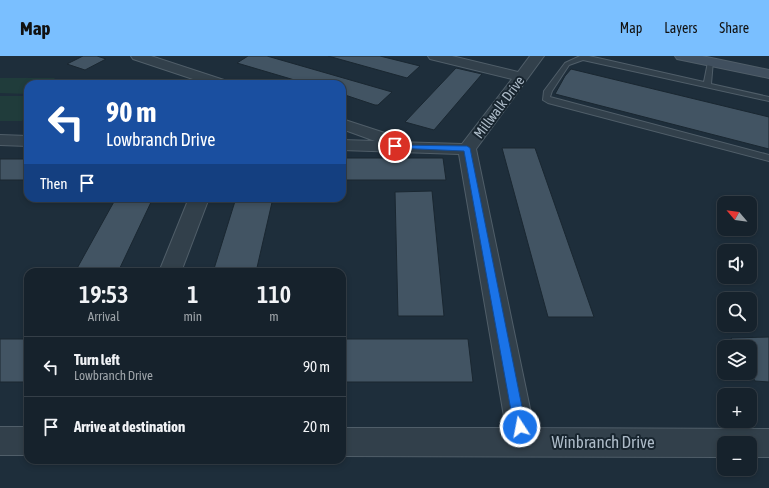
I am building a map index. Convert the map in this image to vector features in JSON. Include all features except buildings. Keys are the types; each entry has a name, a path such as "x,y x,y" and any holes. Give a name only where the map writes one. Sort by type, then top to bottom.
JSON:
{"main road":[{"path":"682,56 769,74"}],"street":[{"path":"138,56 210,80"},
{"path":"435,56 521,77"},
{"name":"Millwalk Drive","path":"523,442 467,148 537,56"},
{"path":"346,125 408,147"},
{"path":"0,140 24,141"},
{"path":"346,145 467,148"},
{"path":"172,268 197,202"},
{"path":"0,441 24,441"},
{"name":"Winbranch Drive","path":"346,442 769,443"}],"lane":[{"path":"769,98 586,57 567,64 548,91 546,98 769,158"},
{"path":"707,85 711,62"}],"green space":[{"path":"0,78 55,78 53,80 24,80 24,94 0,93"},
{"path":"0,96 24,96 24,119 22,121 0,121"}],"route":[{"path":"395,146 467,148 520,427"}]}
